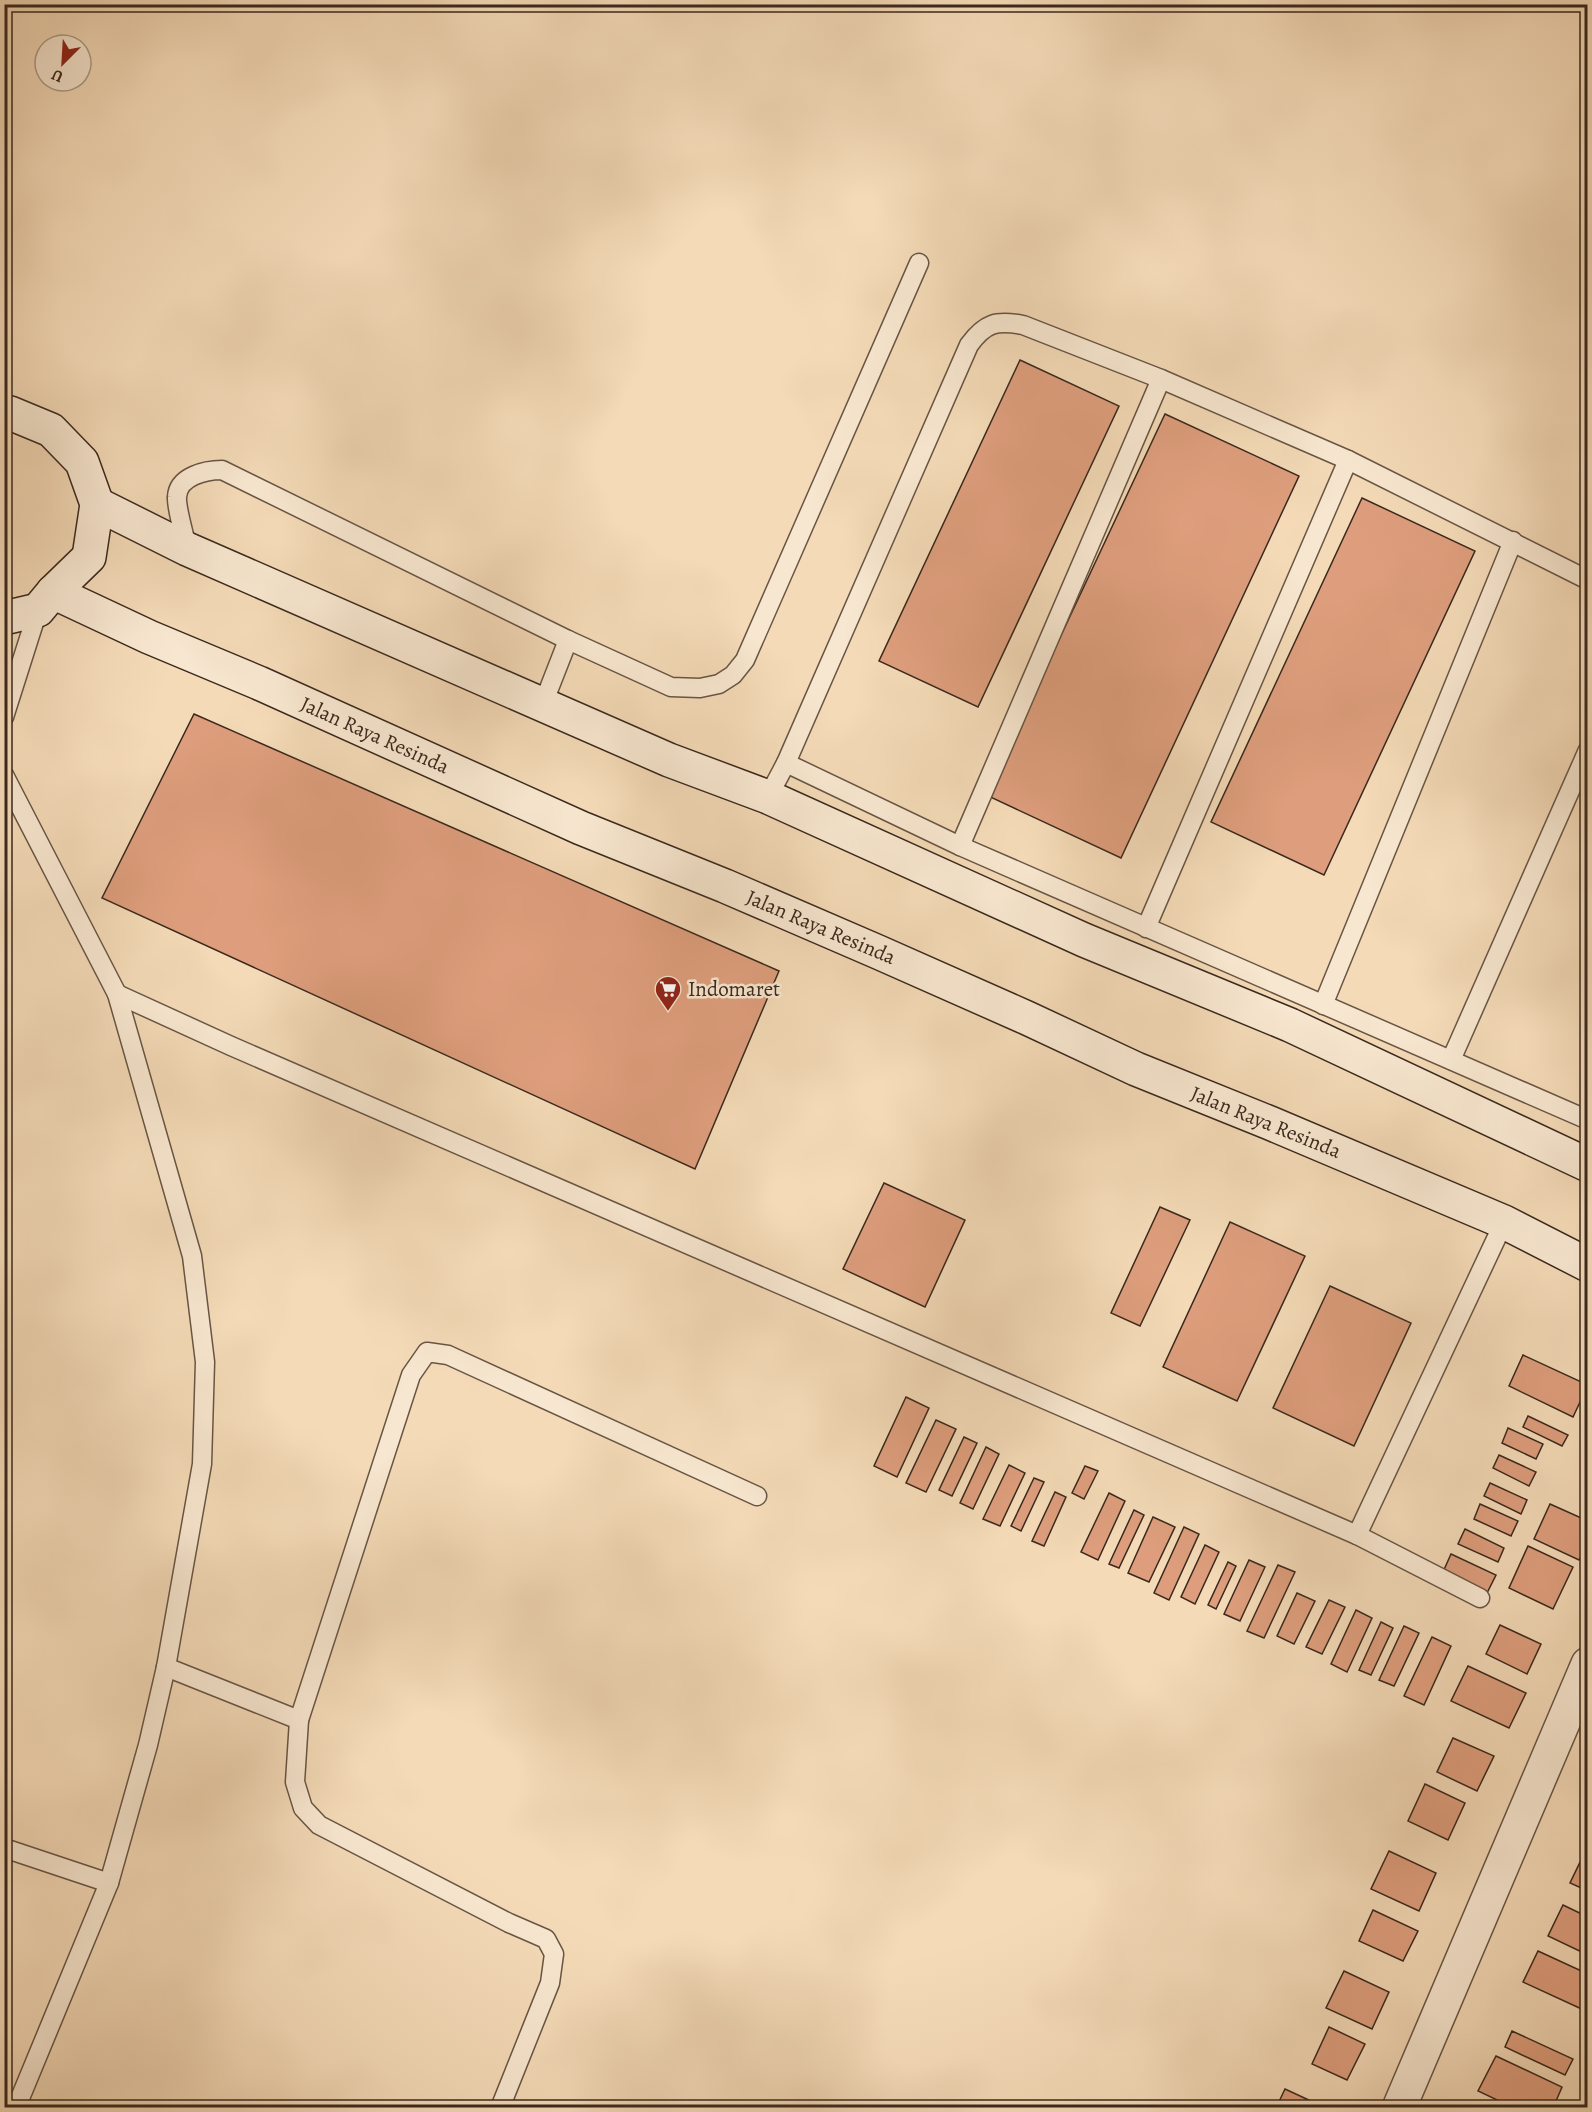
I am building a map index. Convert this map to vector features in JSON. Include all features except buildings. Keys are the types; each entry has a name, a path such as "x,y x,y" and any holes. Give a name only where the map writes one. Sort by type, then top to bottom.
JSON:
{"street":[{"path":"4,414 10,413 51,430 82,462 97,504 89,557 46,601 4,618"},
{"path":"97,504 188,549 669,760 768,797 1084,940 1290,1025 1587,1165"},
{"name":"Jalan Raya Resinda","path":"46,601 149,637 258,683 581,828 889,956 1136,1070 1270,1123 1504,1222 1587,1265"},
{"path":"1400,2108 1587,1664"}],"lane":[{"path":"188,549 177,497 180,487 194,475 207,470 222,470 568,640 671,687 700,688 719,684 733,675 745,660 920,263"},
{"path":"768,797 786,763 964,356 980,331 995,323 1009,322 1023,325 1161,379 1348,460 1587,580"},
{"path":"960,846 1161,379"},
{"path":"1146,928 1348,460"},
{"path":"1323,1005 1513,541"},
{"path":"4,717 46,601"},
{"path":"543,704 568,640"},
{"path":"1451,1060 1587,750"},
{"path":"786,763 960,846 1587,1120"},
{"path":"4,775 117,994 192,1256 205,1362 202,1464 166,1667 148,1745 109,1883 16,2108"},
{"path":"117,994 251,1055 1357,1535 1480,1598"},
{"path":"1357,1535 1504,1222"},
{"path":"500,2108 550,1983 554,1954 546,1939 509,1923 319,1825 303,1808 295,1782 299,1720 411,1375 427,1352 448,1355 757,1496"},
{"path":"166,1667 299,1720"},
{"path":"4,1848 109,1883"}],"place":[{"name":"Indomaret","path":"668,1012"}]}
